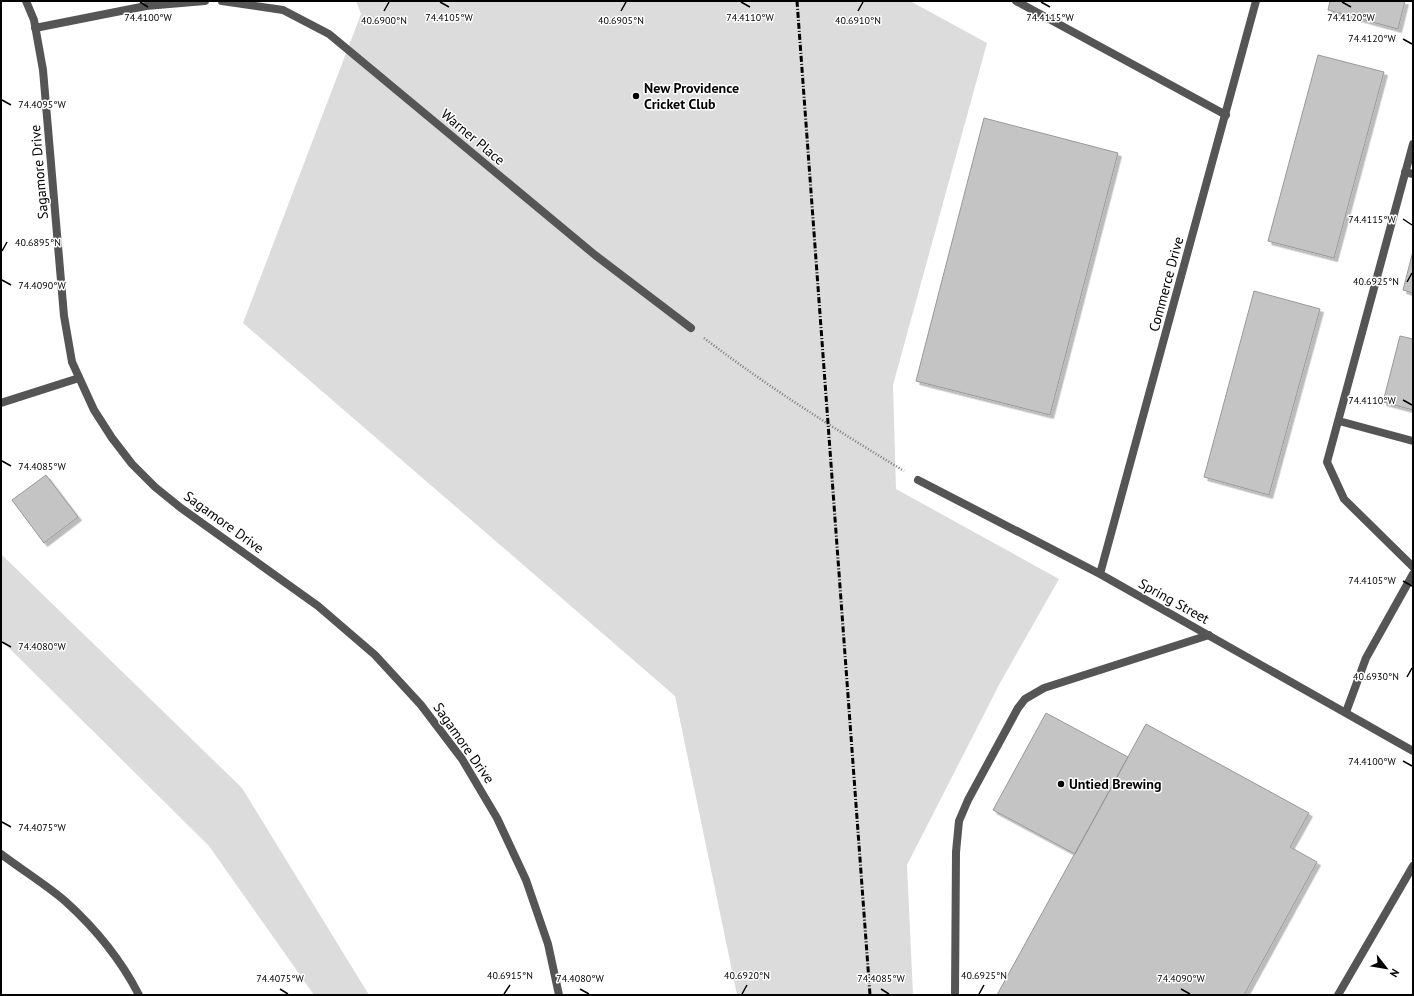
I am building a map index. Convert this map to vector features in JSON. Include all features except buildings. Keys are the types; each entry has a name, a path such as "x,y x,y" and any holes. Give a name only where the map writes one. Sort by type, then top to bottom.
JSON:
{"street":[{"name":"Sagamore Drive","path":"26,1 35,28 43,70 64,316 72,362 94,410 112,438 132,464 155,487 181,508 318,606 376,655 421,705 462,760 497,818 526,880 548,944 559,995"},
{"path":"35,28 146,6 204,1"},
{"name":"Warner Place","path":"222,1 283,10 329,34 595,255 691,328"},
{"path":"1016,1 1226,115"},
{"name":"Commerce Drive","path":"1100,574 1256,1"},
{"path":"1413,144 1409,173 1327,462 1344,499 1413,567"},
{"path":"1,403 79,378"},
{"path":"1339,421 1413,441"},
{"name":"Spring Street","path":"918,480 1100,574 1413,751"},
{"path":"1346,712 1366,658 1413,574"},
{"path":"954,995 956,852 959,821 968,800 1018,708 1025,699 1044,688 1209,635"},
{"path":"1,854 65,901 91,926 113,953 140,995"},
{"path":"1338,995 1413,866"}],"path":[{"path":"691,328 755,377 829,426 918,480"}],"shaded area":[{"path":"356,1 910,1 987,43 893,385 896,489 1059,579 1000,683 907,865 913,995 737,995 675,696 243,323 361,14"},
{"path":"1,554 242,788 369,995 314,995 209,846 1,640"}],"railway":[{"path":"797,1 870,995"}],"place":[{"name":"New Providence Cricket Club","path":"636,96"},
{"name":"Untied Brewing","path":"1061,784"}]}
